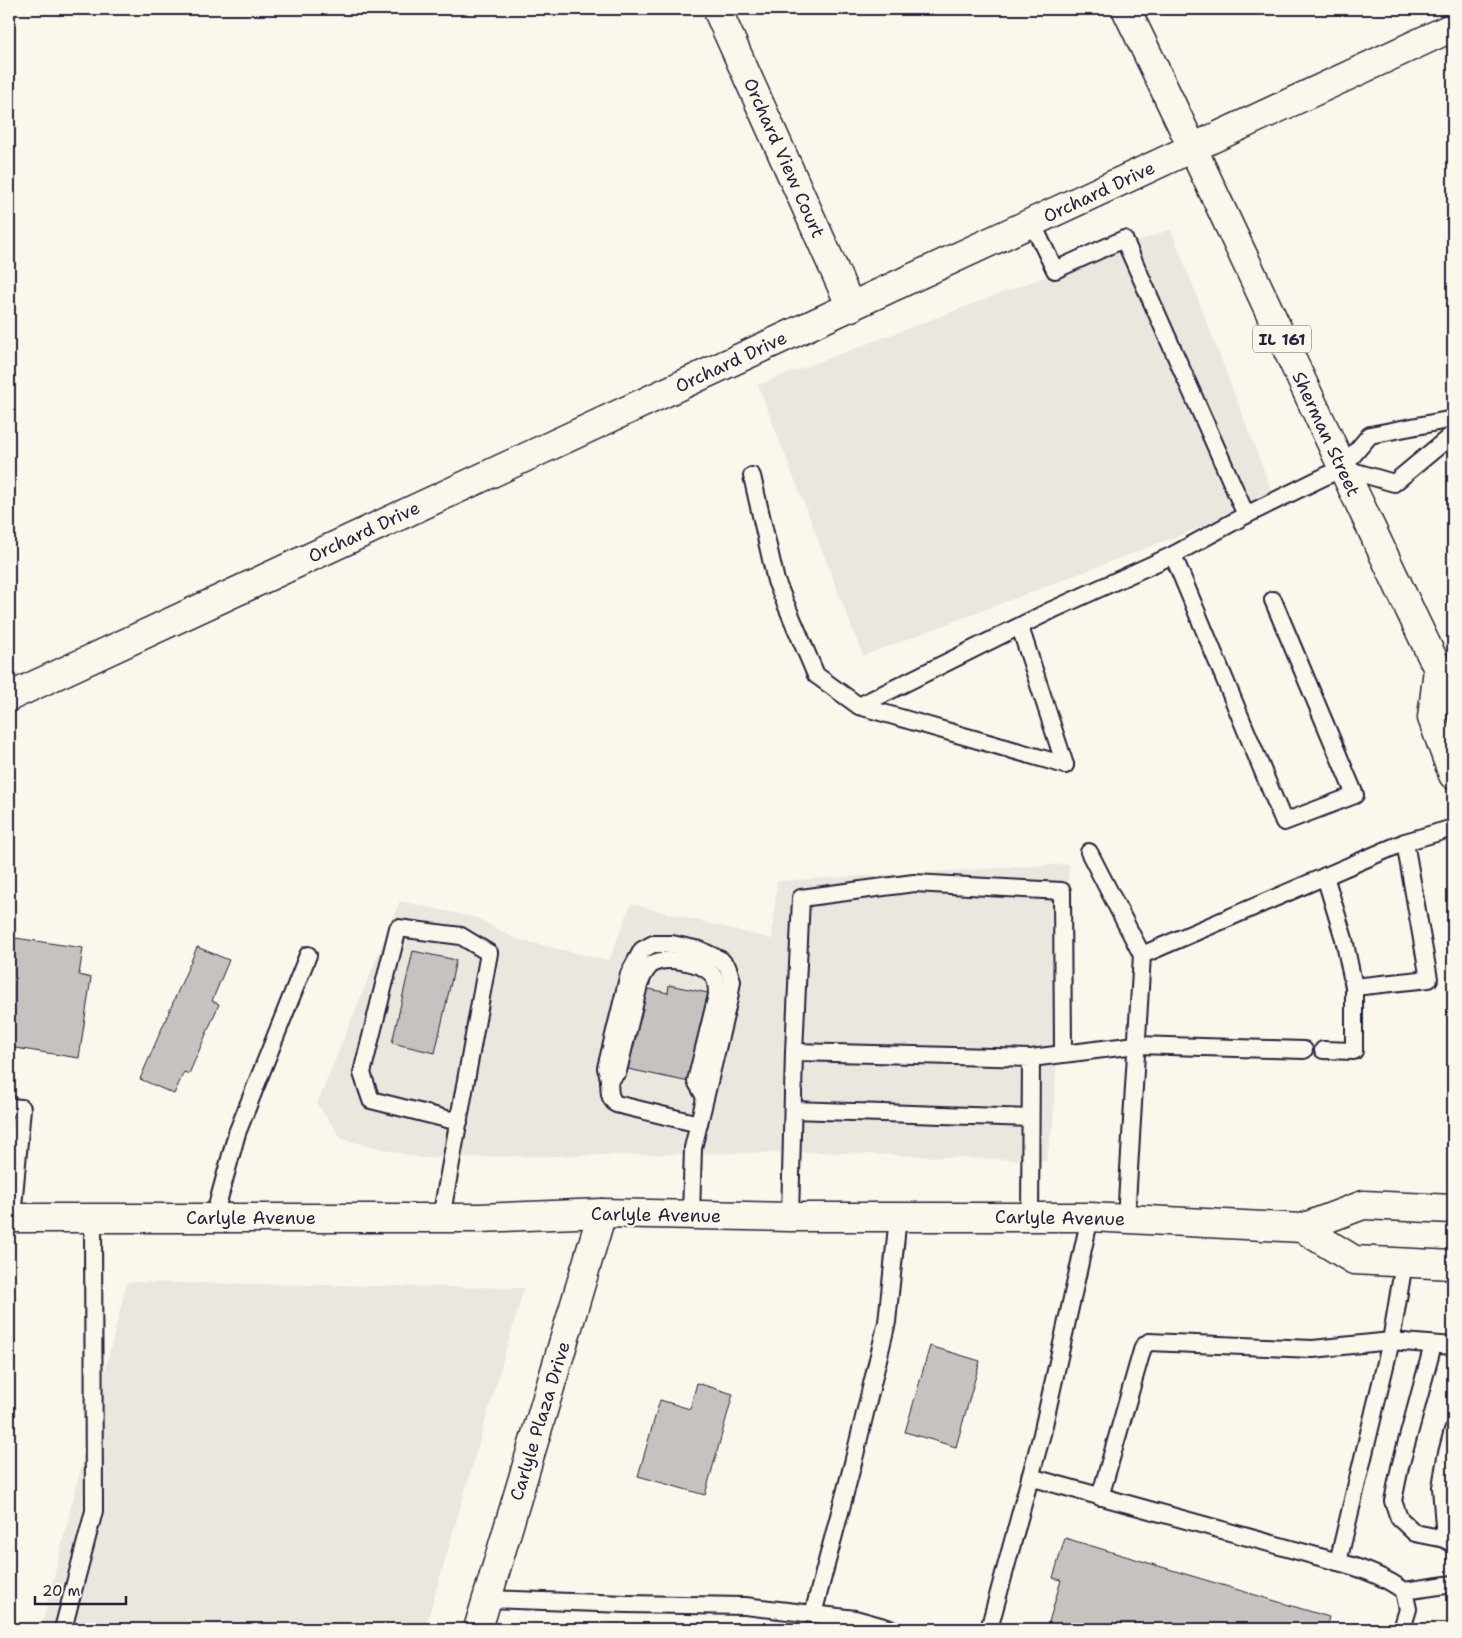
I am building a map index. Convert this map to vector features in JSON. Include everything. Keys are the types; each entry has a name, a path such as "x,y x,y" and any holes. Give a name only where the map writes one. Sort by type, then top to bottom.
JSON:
{"main road":[{"name":"Orchard View Court","path":"717,9 851,307"},
{"name":"Sherman Street","path":"1126,9 1342,468 1448,673 1432,718 1453,775"},
{"name":"Orchard Drive","path":"9,697 1453,27"},
{"name":"Carlyle Avenue","path":"10,1218 441,1218 602,1213 790,1218 1090,1217 1302,1228 1363,1205 1453,1209"},
{"name":"Carlyle Plaza Drive","path":"478,1629 602,1213"},
{"name":"Carlyle Avenue","path":"1302,1228 1354,1260 1453,1265"}],"lane":[{"path":"1032,223 1055,270 1124,239 1246,515"},
{"path":"859,706 1173,555 1246,515 1342,468 1370,435 1453,419"},
{"path":"1342,468 1394,483 1453,434"},
{"path":"752,476 776,581 816,675 859,706 1065,765 1020,627"},
{"path":"1173,555 1284,822 1355,794 1273,600"},
{"path":"1142,955 1405,842 1453,828"},
{"path":"1354,986 1429,979 1405,842"},
{"path":"1089,852 1142,955 1126,1219"},
{"path":"1323,1050 1354,1051 1354,986 1344,939 1325,876"},
{"path":"790,1218 794,1052 801,898 914,883 1062,891 1063,1054"},
{"path":"441,1218 459,1122 489,953 461,936 398,928 362,1073 371,1100 459,1122"},
{"path":"691,1215 692,1156 732,981 728,968 721,960 700,950 672,944 653,944 642,950 629,974 606,1068 611,1100 616,1104 699,1124"},
{"path":"214,1217 237,1133 308,955"},
{"path":"794,1052 1031,1058 1136,1045 1304,1050"},
{"path":"1030,1217 1031,1058"},
{"path":"9,1107 22,1108 10,1218"},
{"path":"793,1110 1030,1118"},
{"path":"813,1614 888,1322 898,1217"},
{"path":"989,1629 1042,1434 1090,1217"},
{"path":"63,1629 94,1511 93,1219"},
{"path":"1338,1562 1391,1341 1404,1263"},
{"path":"1100,1497 1143,1347 1149,1342 1313,1348 1391,1341 1453,1346"},
{"path":"1433,1344 1400,1467 1393,1501 1399,1518 1414,1533 1449,1542 1441,1487 1453,1430"},
{"path":"1030,1477 1361,1568 1404,1591 1408,1609 1402,1629"},
{"path":"1404,1591 1453,1584"},
{"path":"487,1600 745,1606 855,1619 891,1629"}],"shaded area":[{"path":"1171,229 1275,499 863,656 758,385"},
{"path":"1069,864 1053,1124 1046,1161 817,1152 420,1158 342,1139 317,1104 400,901 477,918 516,939 609,961 631,904 772,939 777,881"},
{"path":"127,1282 524,1288 425,1629 41,1629"}],"building":[{"path":"9,937 83,948 79,975 91,978 79,1058 9,1047"},
{"path":"197,947 229,960 212,1001 219,1004 189,1074 184,1072 174,1094 140,1079"},
{"path":"413,951 456,960 435,1053 392,1043"},
{"path":"669,985 708,993 689,1082 628,1069 645,988 668,993"},
{"path":"930,1346 980,1361 956,1447 905,1432"},
{"path":"697,1383 733,1394 705,1495 638,1476 660,1400 690,1409"},
{"path":"1065,1538 1329,1617 1326,1629 1047,1629 1061,1580 1053,1578"}]}
